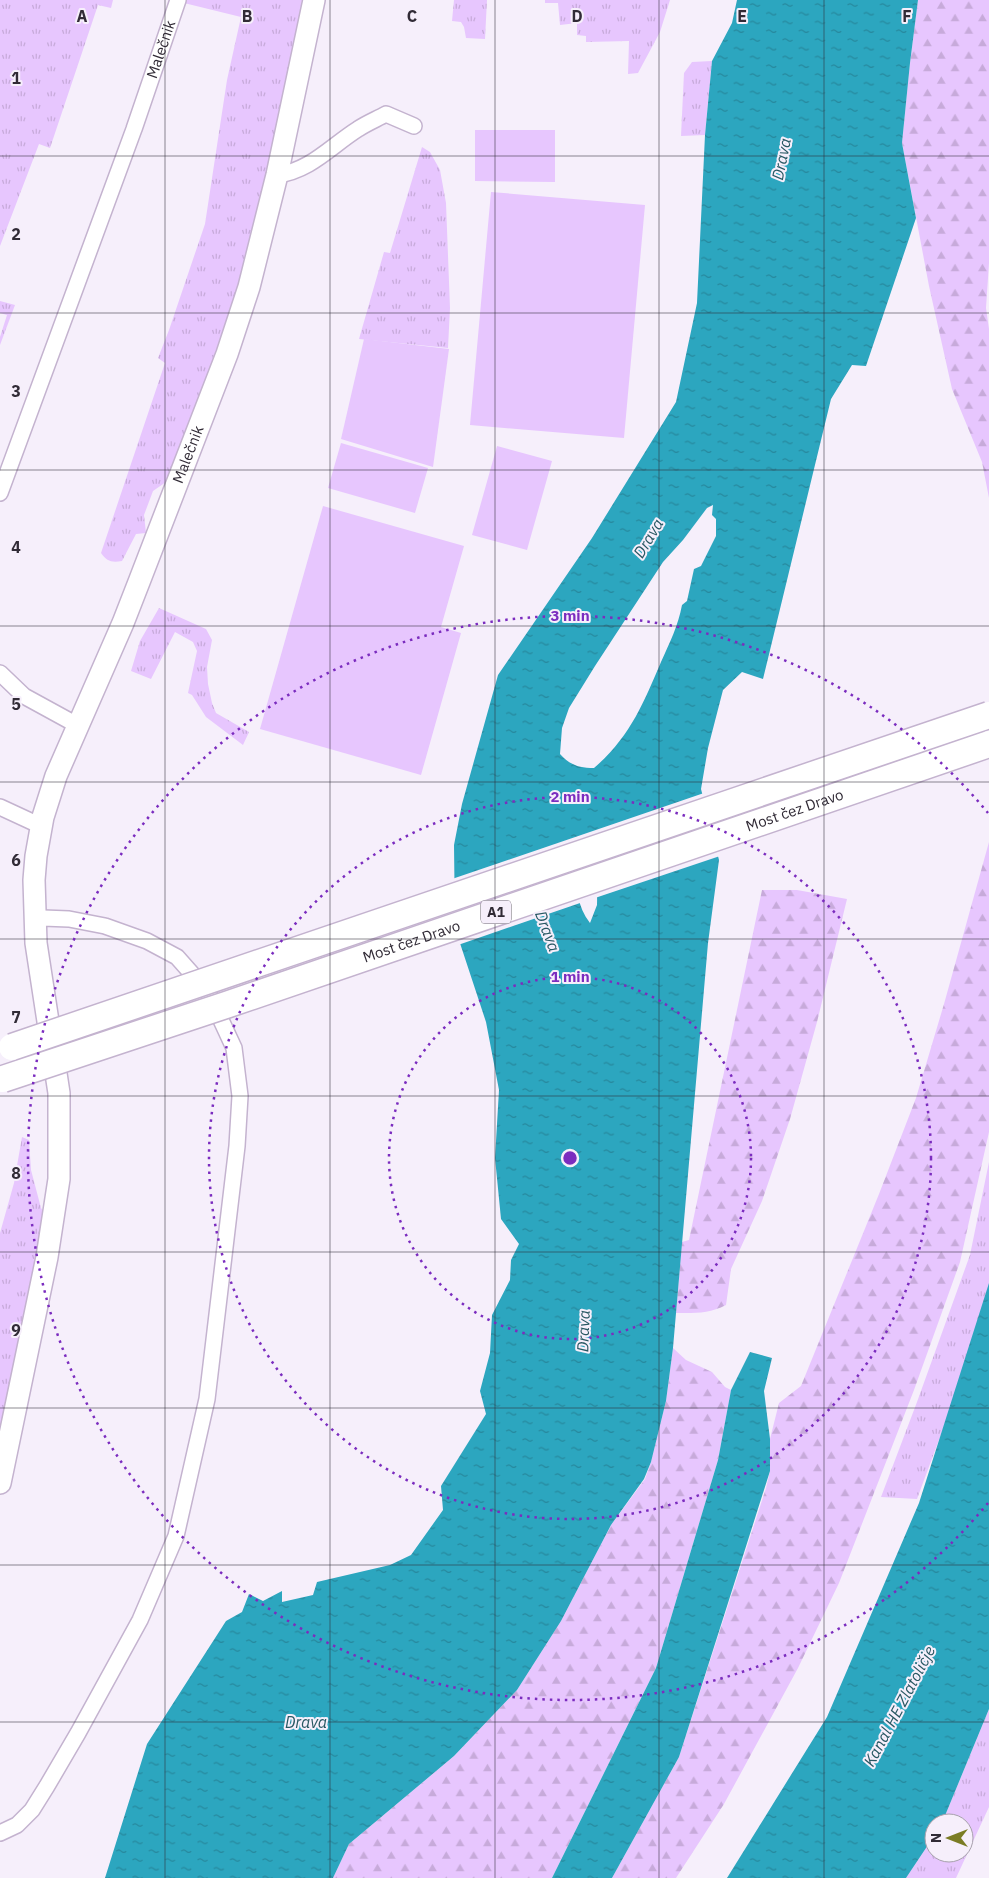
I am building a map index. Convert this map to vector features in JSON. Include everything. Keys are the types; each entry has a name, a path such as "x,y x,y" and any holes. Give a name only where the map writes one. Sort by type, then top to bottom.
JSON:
{"highway":[{"name":"Most čez Dravo","path":"12,1047 989,715"},
{"name":"Most čez Dravo","path":"3,1079 226,1005 989,744"}],"street":[{"name":"Malečnik","path":"0,493 134,129 178,0"},
{"name":"Malečnik","path":"0,1483 47,1257 59,1179 59,1093 34,919 34,880 41,826 56,776 127,614 227,354 249,287 277,175 314,0"},
{"path":"277,175 291,174 311,164 358,128 386,114 414,126"},
{"path":"0,673 24,696 77,725"},
{"path":"0,807 41,826"},
{"path":"0,1833 17,1825 32,1810 47,1786 140,1620 176,1536 206,1399 237,1146 240,1096 234,1048 208,992 177,957 147,942 105,926 69,919 34,919"}],"green space":[{"path":"0,0 113,0 111,8 98,5 50,148 39,144 0,246"},
{"path":"185,0 302,0 264,198 243,276 204,392 180,450 166,482 153,491 144,515 146,533 136,534 122,561 115,562 107,560 101,553 165,363 158,358 205,224 227,80 241,17 184,3"},
{"path":"454,0 487,0 485,39 466,38 461,22 452,21"},
{"path":"545,0 670,0 660,32 638,73 628,74 629,41 586,42 586,36 577,35 577,23 560,25 558,3 545,3"},
{"path":"918,0 989,0 989,263 986,308 989,329 989,498 982,462 952,389 929,286 902,143"},
{"path":"712,61 705,135 681,136 684,73 692,62"},
{"path":"475,130 555,130 555,182 475,181"},
{"path":"422,147 430,152 440,170 446,203 450,308 448,348 359,339 384,252 390,253"},
{"path":"491,192 645,205 624,438 470,425"},
{"path":"0,301 15,305 0,345 0,337 7,315 0,313"},
{"path":"364,339 449,349 433,467 341,439"},
{"path":"341,443 428,468 415,513 328,488"},
{"path":"497,446 552,461 527,550 472,535"},
{"path":"323,506 464,546 441,627 461,633 421,775 260,729"},
{"path":"159,608 206,629 212,640 207,667 212,703 216,713 249,732 243,745 206,717 192,695 188,693 197,651 193,642 175,632 151,679 131,671 140,641"},
{"path":"989,842 989,1132 960,1262 914,1390 839,1583 798,1668 724,1804 676,1878 612,1878 679,1757 766,1488 770,1471 770,1439 779,1403 801,1386 916,1098"},
{"path":"762,890 797,890 847,899 817,1022 790,1119 762,1201 731,1269 726,1305 696,1313 676,1313 682,1242 689,1240"},
{"path":"22,1137 29,1140 31,1170 41,1208 44,1212 44,1221 0,1432 0,1233 14,1183"},
{"path":"989,1162 989,1289 966,1367 917,1499 881,1497 970,1255"},
{"path":"673,1348 686,1360 712,1372 725,1387 731,1390 718,1460 656,1668 552,1878 333,1878 349,1844 454,1756 517,1690 561,1621 611,1525 645,1479 666,1401"},
{"path":"989,1709 989,1807 974,1839 974,1813 946,1813"},
{"path":"924,1851 924,1863 963,1863 956,1878 906,1878"}],"water":[{"name":"Drava","path":"737,0 918,0 902,143 916,218 866,366 852,365 831,399 763,679 742,672 723,690 708,748 701,789 719,860 708,943 673,1348 666,1401 651,1462 644,1479 611,1525 561,1621 517,1690 454,1756 349,1844 333,1878 105,1878 147,1744 226,1621 242,1612 249,1594 263,1601 282,1591 282,1602 313,1595 317,1582 390,1565 411,1555 443,1510 441,1486 486,1414 480,1391 490,1353 492,1315 510,1280 511,1260 519,1244 501,1219 495,1158 499,1090 486,1022 455,928 454,845 462,804 498,675 592,538 676,402 697,303 705,135 712,61 732,23","holes":["713,505 712,515 716,519 716,536 701,566 694,569 687,601 682,605 671,641 634,719 617,744 594,768 579,766 567,761 560,754 562,728 569,708 663,562 683,540 707,508","598,849 597,905 590,923 581,907 577,890 576,854"]},
{"name":"Kanal HE Zlatoličje","path":"989,1283 989,1709 946,1813 924,1813 924,1851 906,1878 727,1878 827,1717 919,1503"},
{"path":"750,1352 772,1358 764,1391 770,1439 770,1471 679,1757 612,1878 552,1878 656,1668 718,1460 731,1390"}],"pier":[{"path":"704,793 720,856 595,898 596,850 579,854 579,891 583,902 458,945 453,928 452,879"}]}
